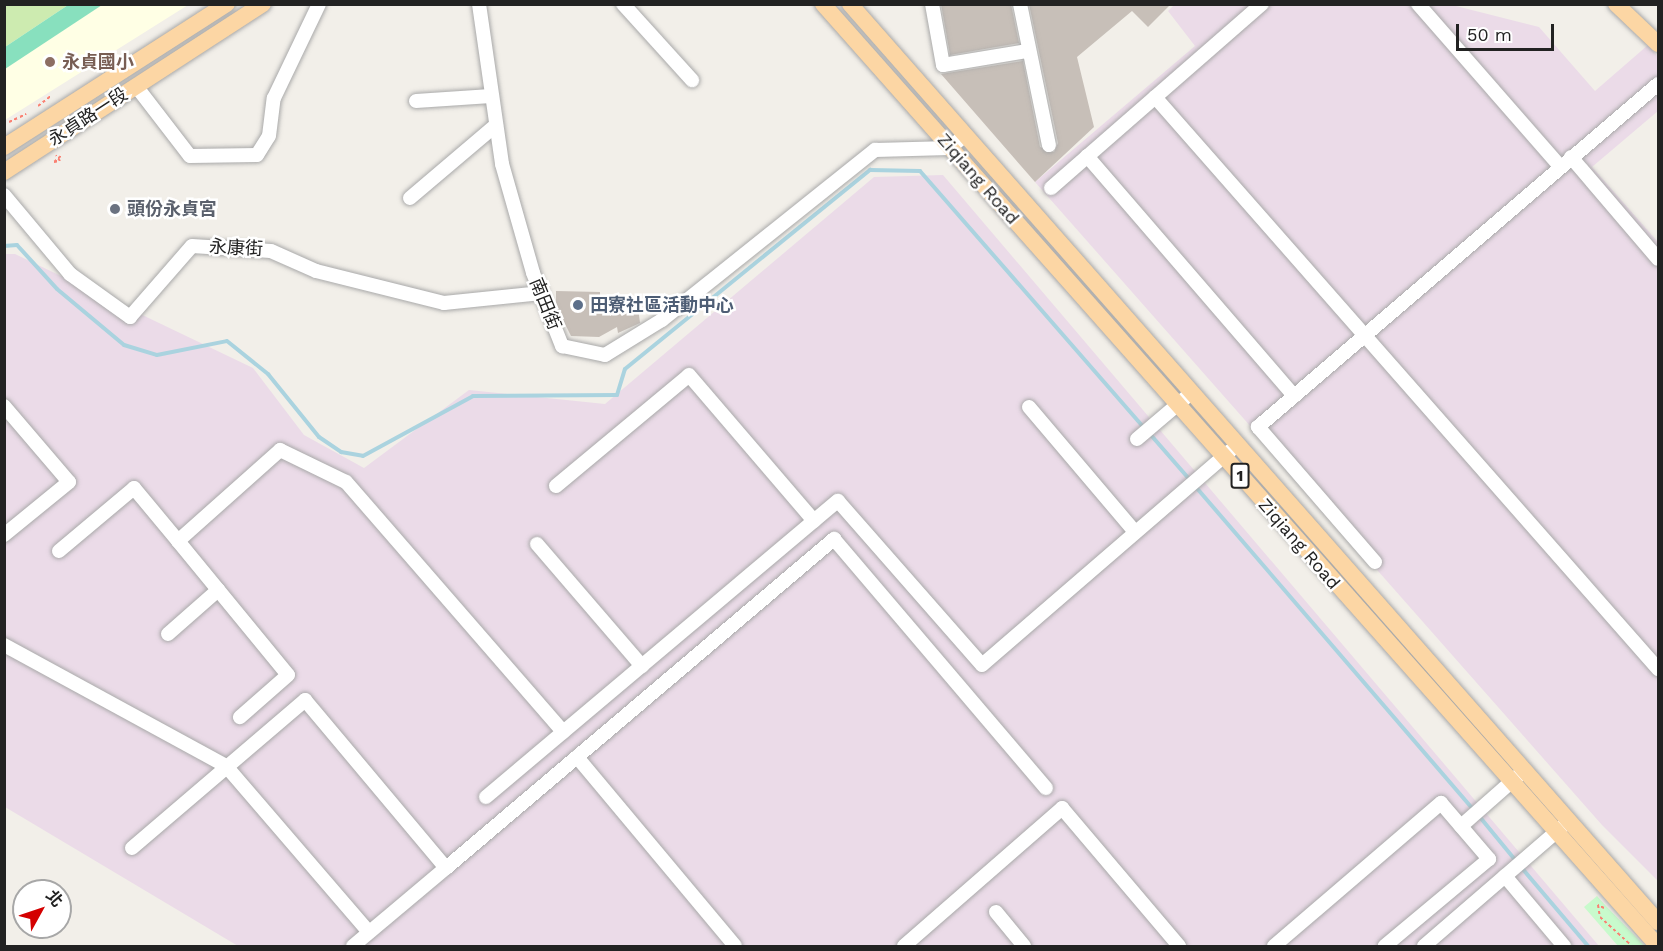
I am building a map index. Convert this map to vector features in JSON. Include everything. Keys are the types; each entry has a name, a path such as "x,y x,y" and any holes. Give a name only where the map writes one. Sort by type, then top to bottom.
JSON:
{"main road":[{"name":"永貞路一段","path":"4,147 227,4"},
{"name":"永貞路一段","path":"4,172 263,4"},
{"name":"Ziqiang Road","path":"823,4 1554,834 1658,946"},
{"name":"Ziqiang Road","path":"850,4 1659,922"},
{"path":"1616,4 1659,44"},
{"path":"211,15 222,31"}],"lane":[{"path":"136,86 190,156 249,158 266,147 274,98 319,4"},
{"name":"南田街","path":"479,4 496,125 541,294 562,346 605,355 662,320 875,150 950,148"},
{"path":"623,4 692,80"},
{"path":"932,4 943,65 1028,51"},
{"path":"1020,4 1049,145"},
{"path":"1052,188 1262,4"},
{"path":"1418,4 1659,259"},
{"path":"1375,562 1258,427 1659,84"},
{"path":"416,101 491,96"},
{"path":"1155,97 1659,669"},
{"path":"410,198 496,125"},
{"path":"950,148 965,135"},
{"path":"1087,156 1294,396"},
{"name":"永康街","path":"4,195 70,274 129,317 192,246 272,250 316,271 444,303 541,294"},
{"path":"556,486 689,375 814,521"},
{"path":"1137,439 1191,393"},
{"path":"4,406 69,482 4,536"},
{"path":"1029,407 1135,532"},
{"path":"486,797 838,501 982,665 1223,458 1236,444"},
{"path":"178,541 280,450 346,482 563,732"},
{"path":"59,551 134,488 288,675 240,717"},
{"path":"352,946 834,539 1046,788"},
{"path":"537,544 642,666"},
{"path":"168,634 218,590"},
{"path":"4,645 226,766 369,932"},
{"path":"132,848 305,700 446,868"},
{"path":"577,757 735,946"},
{"path":"1461,826 1524,771"},
{"path":"1274,946 1442,803 1489,859 1385,946"},
{"path":"906,946 1062,808 1179,946"},
{"path":"1424,946 1569,821"},
{"path":"1504,877 1564,946"},
{"path":"996,912 1024,946"}],"path":[{"path":"9,122 51,96"},
{"path":"56,155 60,160 60,161 56,164 54,159 55,158 56,158 61,156"},
{"path":"1606,906 1598,905 1600,917 1632,946"}],"shaded area":[{"name":"永貞國小","path":"5,5 188,5 5,120"},
{"path":"1174,5 1452,5 1539,27 1595,91 1648,45 1658,57 1658,111 1592,167 1658,242 1658,881 1602,825 1035,182 1195,46 1168,11"},
{"path":"943,175 1599,946 238,946 5,807 5,254 15,254 253,368 304,435 364,468 469,390 605,404 874,177"}],"green space":[{"path":"5,5 68,5 5,47"},
{"path":"68,5 102,5 5,69 5,47"},
{"path":"1597,896 1645,946 1618,946 1584,907"}],"building":[{"path":"941,4 1011,4 1019,43 950,55"},
{"path":"1029,4 1171,4 1148,27 1132,11 1077,57 1094,127 1035,182 941,74 1023,61 1040,147 1054,152 1058,143"},
{"name":"田寮社區活動中心","path":"556,291 600,292 600,309 637,299 640,323 618,333 617,327 599,337 571,336 556,306"}],"waterway":[{"path":"4,246 17,245 57,289 124,345 157,355 227,341 268,374 319,437 341,452 363,456 473,396 617,395 625,369 870,170 920,171 1145,429"},
{"path":"1150,434 1190,480"},
{"path":"1195,486 1474,810"},
{"path":"1479,816 1516,861"},
{"path":"1521,867 1588,946"}],"place":[{"name":"永貞國小","path":"50,62"},
{"name":"頭份永貞宮","path":"115,209"},
{"name":"田寮社區活動中心","path":"578,305"}]}
